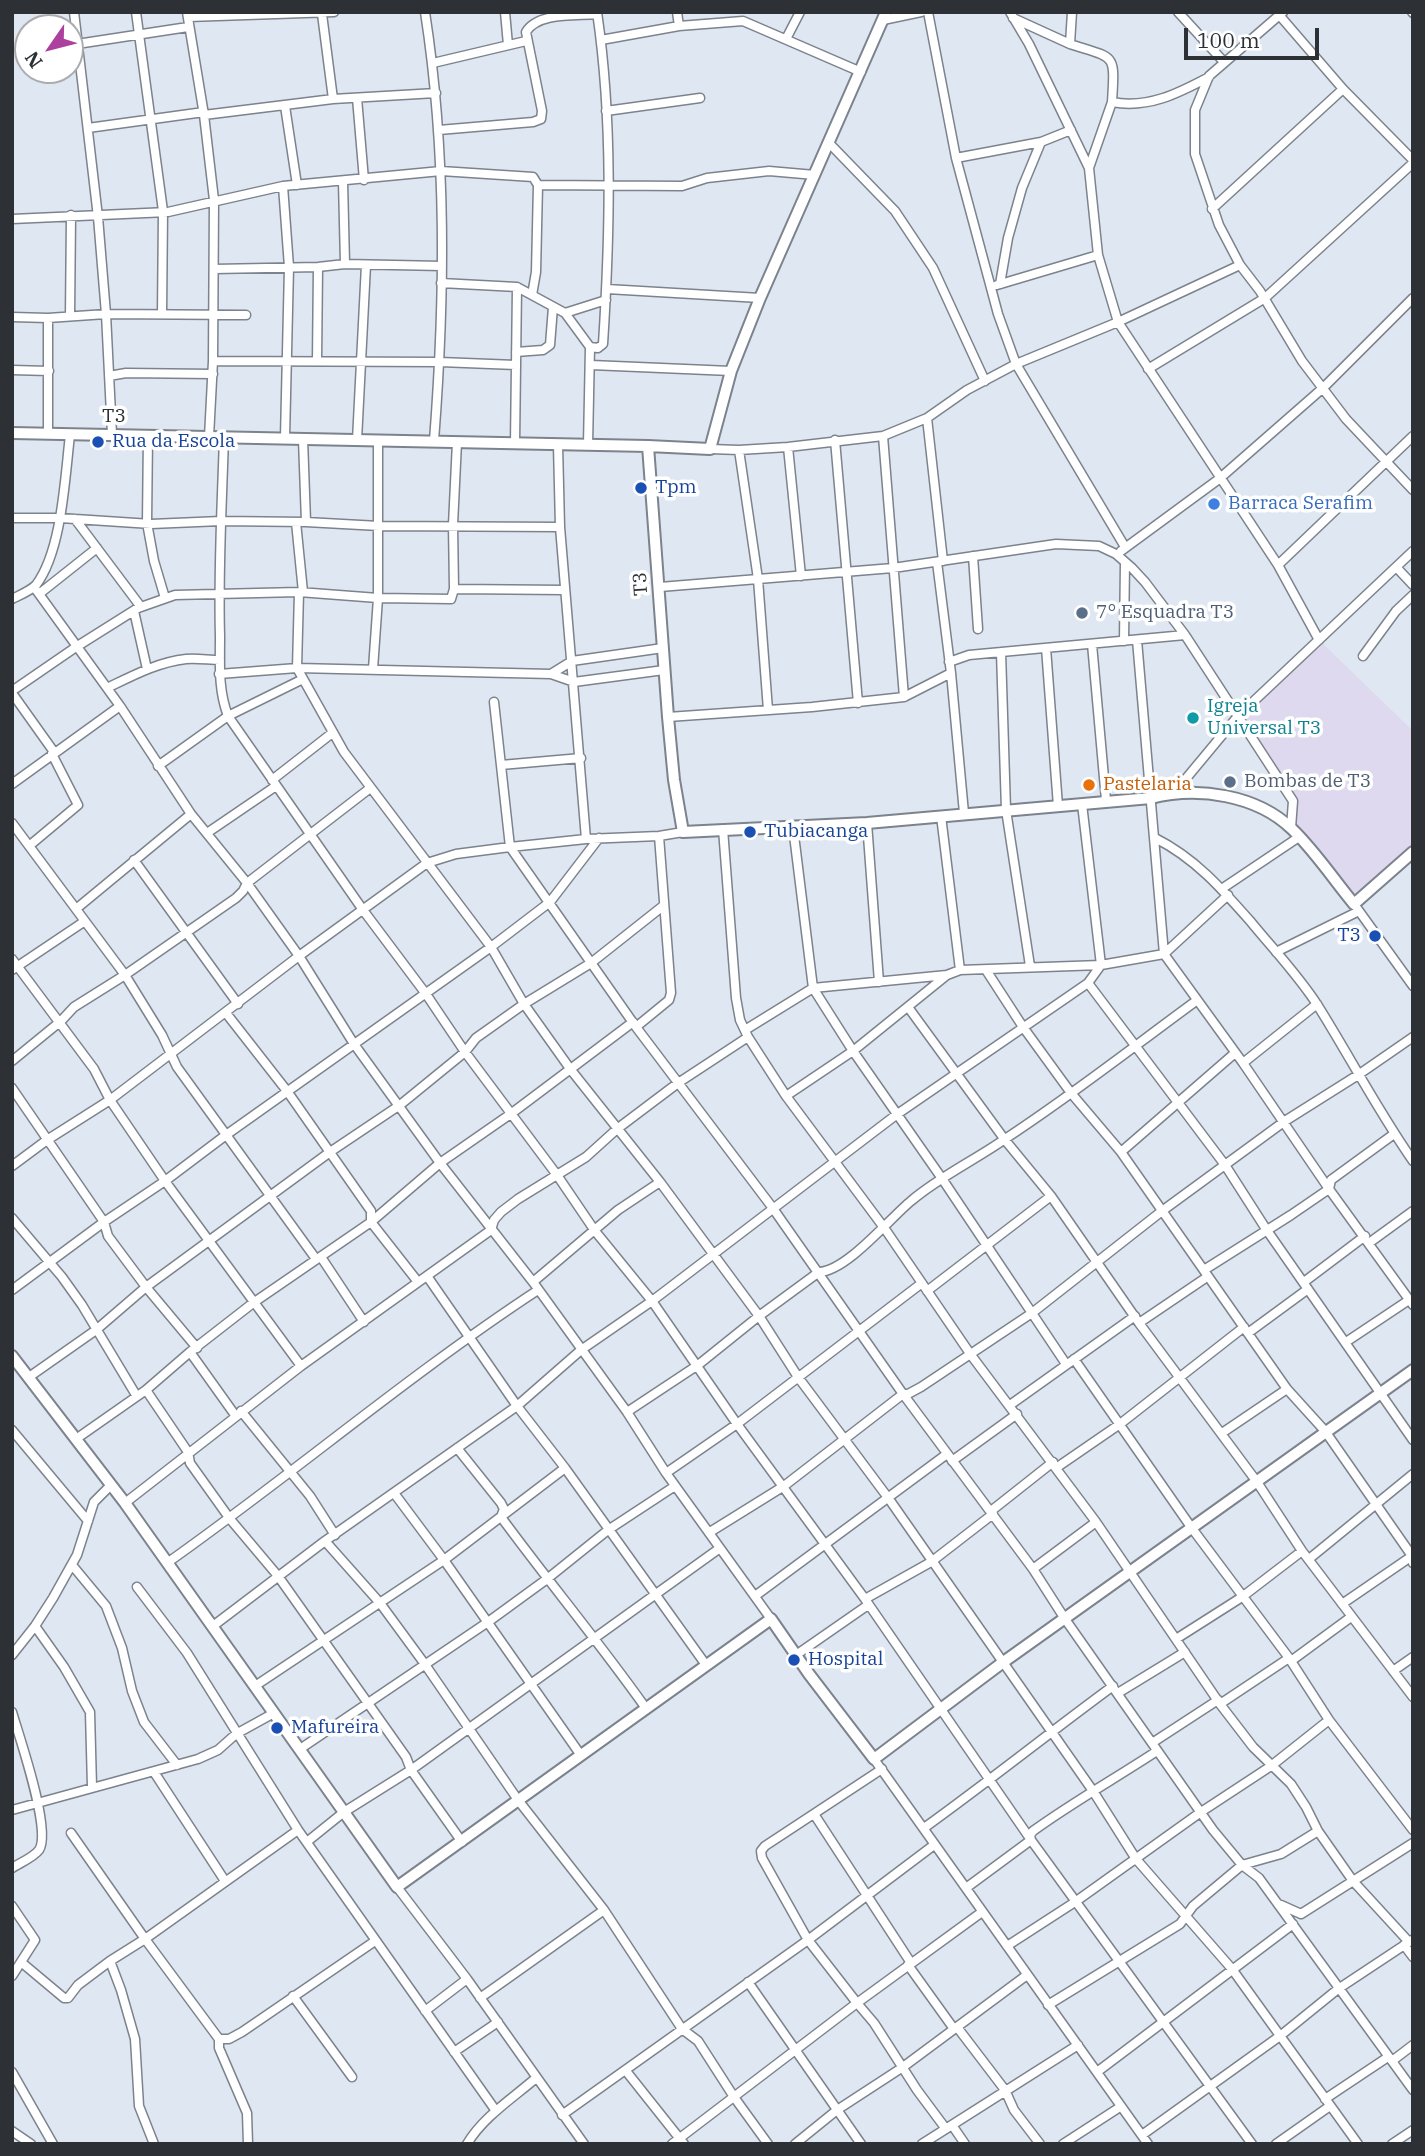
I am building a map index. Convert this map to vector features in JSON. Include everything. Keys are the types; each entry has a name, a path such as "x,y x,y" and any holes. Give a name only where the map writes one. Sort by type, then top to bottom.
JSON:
{"street":[{"path":"136,12 163,211 162,314"},
{"path":"425,12 433,63 441,171 440,362 434,441"},
{"path":"505,12 508,45"},
{"path":"677,12 678,26"},
{"path":"786,39 800,12"},
{"path":"710,449 732,371 760,298 885,16 922,12"},
{"path":"928,12 956,158 1016,364 1125,548"},
{"path":"1070,44 1072,12"},
{"path":"1178,12 1224,62"},
{"path":"209,437 213,373 214,200 204,113 187,15 330,13 333,99"},
{"path":"439,130 541,119 542,111 526,32 530,25 539,20 597,13 606,111 607,289 603,344 598,348 590,347"},
{"path":"1112,102 1128,105 1164,99 1209,76 1281,14 1343,89 1413,161 1265,298 1148,369"},
{"path":"1012,15 1070,44 1110,58 1113,69 1112,102 1089,168"},
{"path":"1012,15 1029,44 1089,168 1098,254 1118,322 1278,565 1319,640"},
{"path":"601,40 678,26 743,22 861,72"},
{"path":"84,43 188,27"},
{"path":"433,63 526,41"},
{"path":"1209,76 1195,110 1195,154 1212,209 1240,265 1265,298 1302,361 1346,419 1413,490"},
{"path":"82,84 98,216 112,434"},
{"path":"1212,209 1343,89"},
{"path":"88,128 333,99 436,93"},
{"path":"357,98 364,180"},
{"path":"606,111 700,98"},
{"path":"285,106 297,185"},
{"path":"956,158 1041,142 1070,130"},
{"path":"995,286 1022,188 1041,142"},
{"path":"829,143 895,211 933,268 985,381"},
{"path":"12,219 163,211 283,186 441,171 533,177 538,185 536,272 532,295"},
{"path":"538,185 682,186 707,178 755,172 815,175"},
{"path":"343,181 345,264"},
{"path":"283,186 289,267 285,438"},
{"path":"70,316 71,215"},
{"path":"995,286 1098,254"},
{"path":"215,268 318,267 345,264 442,265"},
{"path":"358,440 366,265"},
{"path":"648,446 739,450 883,436 928,418 1016,364 1118,322 1240,265"},
{"path":"317,362 318,267"},
{"path":"441,284 517,287 565,313 590,347 588,445"},
{"path":"515,444 517,287"},
{"path":"607,289 760,298"},
{"path":"1116,554 1219,479 1323,388 1413,299"},
{"path":"565,313 606,300"},
{"path":"516,352 543,350 550,345 553,307"},
{"path":"12,317 48,318 106,314 246,315"},
{"path":"48,318 48,434"},
{"path":"213,361 516,365"},
{"path":"591,365 732,371"},
{"path":"12,370 49,371"},
{"path":"109,376 126,373 213,373"},
{"path":"928,418 964,813"},
{"name":"T3","path":"12,433 648,446 668,717 674,780 683,832"},
{"path":"36,591 60,518 70,435"},
{"path":"148,435 147,523 165,598"},
{"path":"883,436 904,697"},
{"path":"1278,565 1413,436"},
{"path":"224,437 219,674 228,716 465,1052 512,1113 595,1231 652,1301 737,1424 867,1602 1031,1840 1252,2144"},
{"path":"303,439 306,522"},
{"path":"835,440 858,703"},
{"path":"373,669 378,598 378,442"},
{"path":"29,846 78,805 53,753 12,692 137,609 175,595 301,592 447,601 453,596 454,589 453,525 457,442"},
{"path":"558,445 565,590 575,682 586,839"},
{"path":"788,447 800,576"},
{"path":"739,450 758,579 768,710"},
{"path":"12,518 147,523 221,521 379,526 561,527"},
{"path":"75,519 137,609 147,669"},
{"path":"296,522 301,592 297,668 331,734 369,789 491,947 524,1004 570,1070 660,1182 759,1315 798,1377 889,1499 1093,1791 1136,1859 1232,1969 1358,2144"},
{"path":"660,587 893,568 1056,544 1099,546 1116,554 1145,582 1185,635 1293,801 1291,828"},
{"path":"12,599 36,591 97,548"},
{"path":"1174,793 1238,716 1413,551"},
{"path":"973,556 978,629"},
{"path":"1124,641 1125,562"},
{"path":"1396,567 1413,585"},
{"path":"454,589 565,590"},
{"path":"36,591 120,706 191,814 247,883 299,956 354,1044 627,1412 675,1486 796,1656 924,1828 1148,2144"},
{"path":"1363,656 1396,611 1413,595"},
{"path":"949,662 969,655 1185,635"},
{"path":"1137,640 1164,954 1411,1302 1346,1342"},
{"path":"1092,644 1106,800"},
{"path":"551,674 572,661 663,648"},
{"path":"1046,648 1058,806"},
{"path":"1001,652 1006,810 1030,966"},
{"path":"107,688 147,669 187,659 220,660"},
{"path":"219,674 297,668 373,669 551,674 575,682 664,670"},
{"path":"668,717 904,697 951,673"},
{"path":"158,766 228,716 303,679"},
{"path":"494,702 510,847 634,1025 772,1207 903,1394 1033,1569 1065,1619 1201,1812 1242,1865 1259,1878 1413,2090"},
{"path":"12,784 120,706"},
{"path":"207,834 274,783 331,734"},
{"path":"501,765 581,758"},
{"path":"12,1061 74,1007 236,898 247,883 369,789"},
{"path":"12,1166 110,1100 299,956 427,863 456,854 586,839 659,836 723,829 867,823 1151,798 1174,793 1204,793 1248,801 1291,828 1357,907 1412,982"},
{"path":"213,1626 326,1541 517,1406 581,1350 652,1301 834,1160 1088,983 1101,965 1082,804"},
{"path":"76,909 191,814"},
{"path":"941,816 960,970"},
{"path":"12,823 125,975 172,1054 177,1068 363,1322"},
{"path":"867,823 879,982"},
{"path":"793,827 813,988 896,1115 1032,1313 1120,1424 1191,1527 1290,1659 1329,1720 1413,1830"},
{"path":"723,829 736,999 746,1034 786,1096 884,1228 971,1355 1096,1522 1219,1702 1271,1766 1291,1784 1318,1831 1353,1881 1409,1942 1413,1956"},
{"path":"76,1439 136,1395 146,1391 253,1303 371,1222 440,1163 669,1000 671,993 659,836"},
{"path":"125,1503 301,1366 491,1230 494,1220 501,1212 586,1157 617,1129 678,1083 813,988 947,975 960,970 1101,965 1164,954 1225,892 1299,837"},
{"path":"12,1290 550,902 599,838"},
{"path":"1156,838 1178,849 1225,892 1276,952 1317,1004 1394,1135 1413,1161"},
{"path":"1276,952 1357,907 1413,852"},
{"path":"134,860 239,1004"},
{"path":"29,1377 96,1330 146,1287 330,1152 400,1105 465,1052 476,1038 524,1004 591,963 663,906"},
{"path":"85,920 14,965 61,1021 165,1181 301,1366"},
{"path":"986,970 1023,1027 1072,1093 1121,1152 1287,1389 1325,1431 1412,1560 1342,1604"},
{"path":"786,1096 853,1051 947,975"},
{"path":"1088,983 1226,1165 1266,1229 1413,1440"},
{"path":"627,1412 698,1366 759,1315 819,1272 826,1272 834,1267 884,1228 911,1201 1072,1093 1196,1001"},
{"path":"1243,1063 1317,1004"},
{"path":"908,1007 1005,1140 1051,1196 1137,1320 1257,1482 1308,1559 1413,1697"},
{"path":"226,1013 287,1091 371,1211 371,1222 418,1282"},
{"path":"710,1532 784,1486 903,1394 922,1387 1032,1313 1162,1211 1285,1121 1413,1037"},
{"path":"1121,1152 1236,1053"},
{"path":"12,1088 104,1222 107,1236 238,1413 291,1472 335,1535"},
{"path":"1010,1405 1266,1229 1292,1215 1329,1189 1331,1180 1394,1135"},
{"path":"167,1563 230,1519 535,1286 618,1210 660,1182"},
{"path":"666,1473 1051,1196"},
{"path":"796,1656 867,1602 931,1562 1055,1465 1120,1424 1367,1239 1413,1211"},
{"path":"12,1218 82,1305 136,1395"},
{"path":"427,1276 517,1406 565,1468 706,1665"},
{"path":"12,1356 17,1369 29,1377 125,1503 584,2144"},
{"path":"873,1759 1002,1663 1413,1370"},
{"path":"1222,1433 1287,1389"},
{"path":"146,1391 188,1452 190,1463 230,1519 278,1577 406,1756 411,1770 462,1842"},
{"path":"755,1596 889,1499 1017,1414"},
{"path":"12,1430 88,1521"},
{"path":"457,1448 501,1503 504,1509 501,1517"},
{"path":"255,1686 444,1560 565,1468"},
{"path":"1308,1559 1413,1474"},
{"path":"14,1648 35,1626 72,1565 94,1502 111,1485"},
{"path":"300,1749 488,1622 547,1580 608,1531 675,1486"},
{"path":"394,1493 580,1754"},
{"path":"501,1517 547,1580 595,1637 645,1707"},
{"path":"1033,1569 1096,1522"},
{"path":"326,1541 380,1603 424,1663 518,1800 604,1910 682,2029 698,2041 768,2144"},
{"path":"307,1841 344,1812 411,1770 720,1548"},
{"path":"1175,1639 1242,1597 1303,1551"},
{"path":"72,1565 106,1606 122,1648 132,1692 144,1722 177,1765"},
{"path":"137,1587 187,1653 298,1830 496,2111"},
{"path":"1031,1840 1033,1831 1074,1801 1121,1776 1154,1747 1219,1702 1351,1618"},
{"path":"397,1886 771,1619"},
{"path":"35,1626 64,1667 90,1712 92,1787"},
{"path":"924,1828 991,1781 1050,1732 1116,1690 1185,1652"},
{"path":"1393,1671 1413,1657"},
{"path":"12,1712 38,1802 42,1840 40,1849 12,1868"},
{"path":"12,1810 198,1759 218,1750 236,1734 274,1713"},
{"path":"1007,1946 1076,1902 1201,1812 1271,1766 1329,1720"},
{"path":"881,1769 761,1851 762,1858 808,1940 874,2022 903,2067 949,2127 965,2144"},
{"path":"154,1772 225,1881"},
{"path":"814,1814 910,1964 1005,2090 1014,2110 1040,2144"},
{"path":"22,1962 64,1998 68,1998 78,1985 110,1961 298,1830"},
{"path":"1048,2005 1180,1924 1193,1906 1242,1865 1281,1854 1318,1831"},
{"path":"71,1833 219,2039 219,2048 247,2113 248,2144"},
{"path":"965,1888 1031,1840"},
{"path":"1278,1904 1301,1913 1413,1843"},
{"path":"562,2115 808,1940 934,1844"},
{"path":"12,1906 35,1940 12,1976"},
{"path":"480,1998 604,1910"},
{"path":"672,2144 682,2141 734,2097 857,2003 982,1912"},
{"path":"1097,2072 1293,1924"},
{"path":"219,2039 229,2039 242,2032 376,1941"},
{"path":"1142,2135 1280,2036 1338,1989 1409,1942"},
{"path":"110,1961 135,2039 139,2106 154,2144"},
{"path":"795,2144 837,2110 903,2067 1027,1975"},
{"path":"425,2011 467,1979"},
{"path":"748,1982 862,2144"},
{"path":"293,1996 352,2077"},
{"path":"454,2052 498,2022"},
{"path":"922,2144 1079,2045"},
{"path":"1276,2144 1328,2102 1413,2046"},
{"path":"626,2071 682,2141"},
{"path":"12,2072 53,2144"},
{"path":"467,2144 496,2111 536,2078"},
{"path":"1063,2144 1120,2107"},
{"path":"1392,2144 1413,2130"},
{"path":"12,2131 31,2144"}],"shaded area":[{"path":"1319,640 1413,731 1413,852 1354,904 1291,828 1293,801 1238,716"}],"place":[{"name":"Rua da Escola","path":"98,442"},
{"name":"Tpm","path":"641,488"},
{"name":"Barraca Serafim","path":"1214,504"},
{"name":"7° Esquadra T3","path":"1082,613"},
{"name":"Igreja Universal T3","path":"1193,718"},
{"name":"Bombas de T3","path":"1230,782"},
{"name":"Pastelaria","path":"1089,785"},
{"name":"Tubiacanga","path":"750,832"},
{"name":"T3","path":"1375,936"},
{"name":"Hospital","path":"794,1660"},
{"name":"Mafureira","path":"277,1728"}]}
